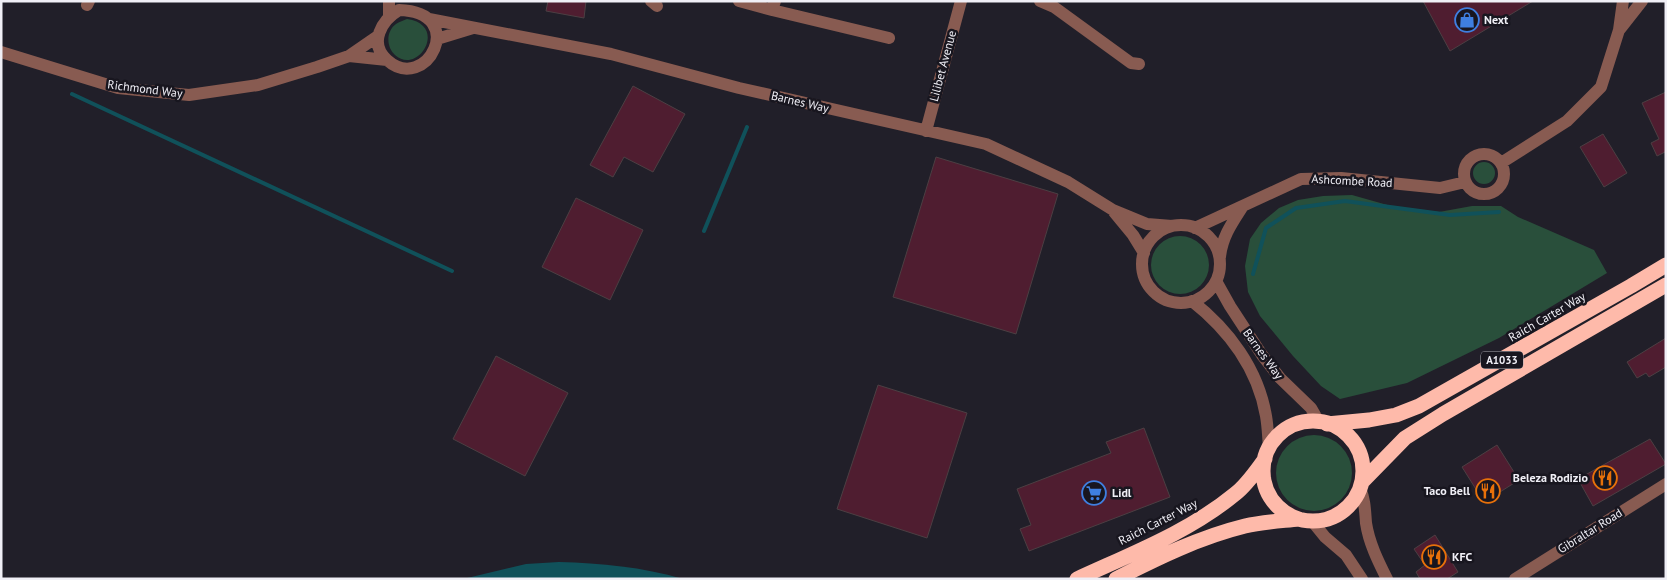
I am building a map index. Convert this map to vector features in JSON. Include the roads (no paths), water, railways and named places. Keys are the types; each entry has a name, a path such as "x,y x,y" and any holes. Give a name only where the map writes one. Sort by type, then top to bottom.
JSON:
{"highway":[{"name":"Raich Carter Way","path":"1323,423 1369,420 1396,415 1419,406 1571,321 1666,265"},
{"name":"A1033","path":"1116,579 1219,533 1246,526 1334,517 1352,503 1361,485 1405,438 1442,414 1666,285"},
{"name":"A1033","path":"1267,453 1276,438 1285,430 1296,425 1323,423"},
{"path":"1323,423 1339,428 1349,436 1356,446 1363,470 1361,485"},
{"name":"Raich Carter Way","path":"1077,579 1181,530 1212,512 1237,493 1267,453"},
{"path":"1267,453 1264,478 1270,496 1277,506 1287,514 1306,520"}],"street":[{"path":"389,1 389,16"},
{"path":"739,1 773,6 889,38"},
{"name":"Lilibet Avenue","path":"926,131 961,1"},
{"path":"1040,1 1054,7 1131,63 1140,64"},
{"path":"1501,163 1566,121 1590,100 1601,87 1619,30 1623,1"},
{"path":"1619,30 1642,1"},
{"path":"407,6 421,13 429,20 436,29 437,39 431,58 417,67 401,68 387,60 379,49 378,36 389,16 407,6"},
{"name":"Barnes Way","path":"429,20 611,54 739,88 986,144 1068,182 1113,210 1147,224 1172,226"},
{"name":"Barnes Way","path":"437,39 475,28"},
{"name":"Richmond Way","path":"1,52 118,88 189,95 258,85 349,56 378,36"},
{"name":"Richmond Way","path":"349,56 387,60"},
{"path":"1483,153 1492,154 1501,163 1505,174 1503,183 1490,194 1475,193 1465,182 1463,174 1465,166 1475,155 1483,153"},
{"name":"Ashcombe Road","path":"1194,228 1301,179 1341,178 1440,188 1465,182"},
{"path":"1220,263 1218,252 1205,234 1194,228 1172,226 1162,230 1148,243 1144,253 1143,272 1146,281 1153,291 1162,298 1172,302 1192,301 1206,294 1216,281 1220,263 1222,244 1229,227 1243,206"},
{"name":"Barnes Way","path":"1113,210 1133,235 1144,253"},
{"name":"Barnes Way","path":"1216,281 1262,355 1280,378 1311,408 1323,423"},
{"name":"Barnes Way","path":"1192,301 1222,328 1246,360 1261,397 1266,416 1267,453"},
{"name":"Gibraltar Road","path":"1515,579 1666,484"},
{"path":"1361,485 1365,501 1366,524 1372,546 1387,579"},
{"path":"1306,520 1346,555 1362,579"}],"water":[{"path":"559,562 621,566 683,579 463,579 526,564"}],"waterway":[{"path":"72,94 452,271"},
{"path":"704,231 747,127"},
{"path":"1253,274 1266,228 1296,208 1345,201 1450,215 1499,212"}],"place":[{"name":"Next","path":"1467,20"},
{"name":"Beleza Rodizio","path":"1605,478"},
{"name":"Taco Bell","path":"1488,491"},
{"name":"Lidl","path":"1094,493"},
{"name":"KFC","path":"1434,557"}]}
